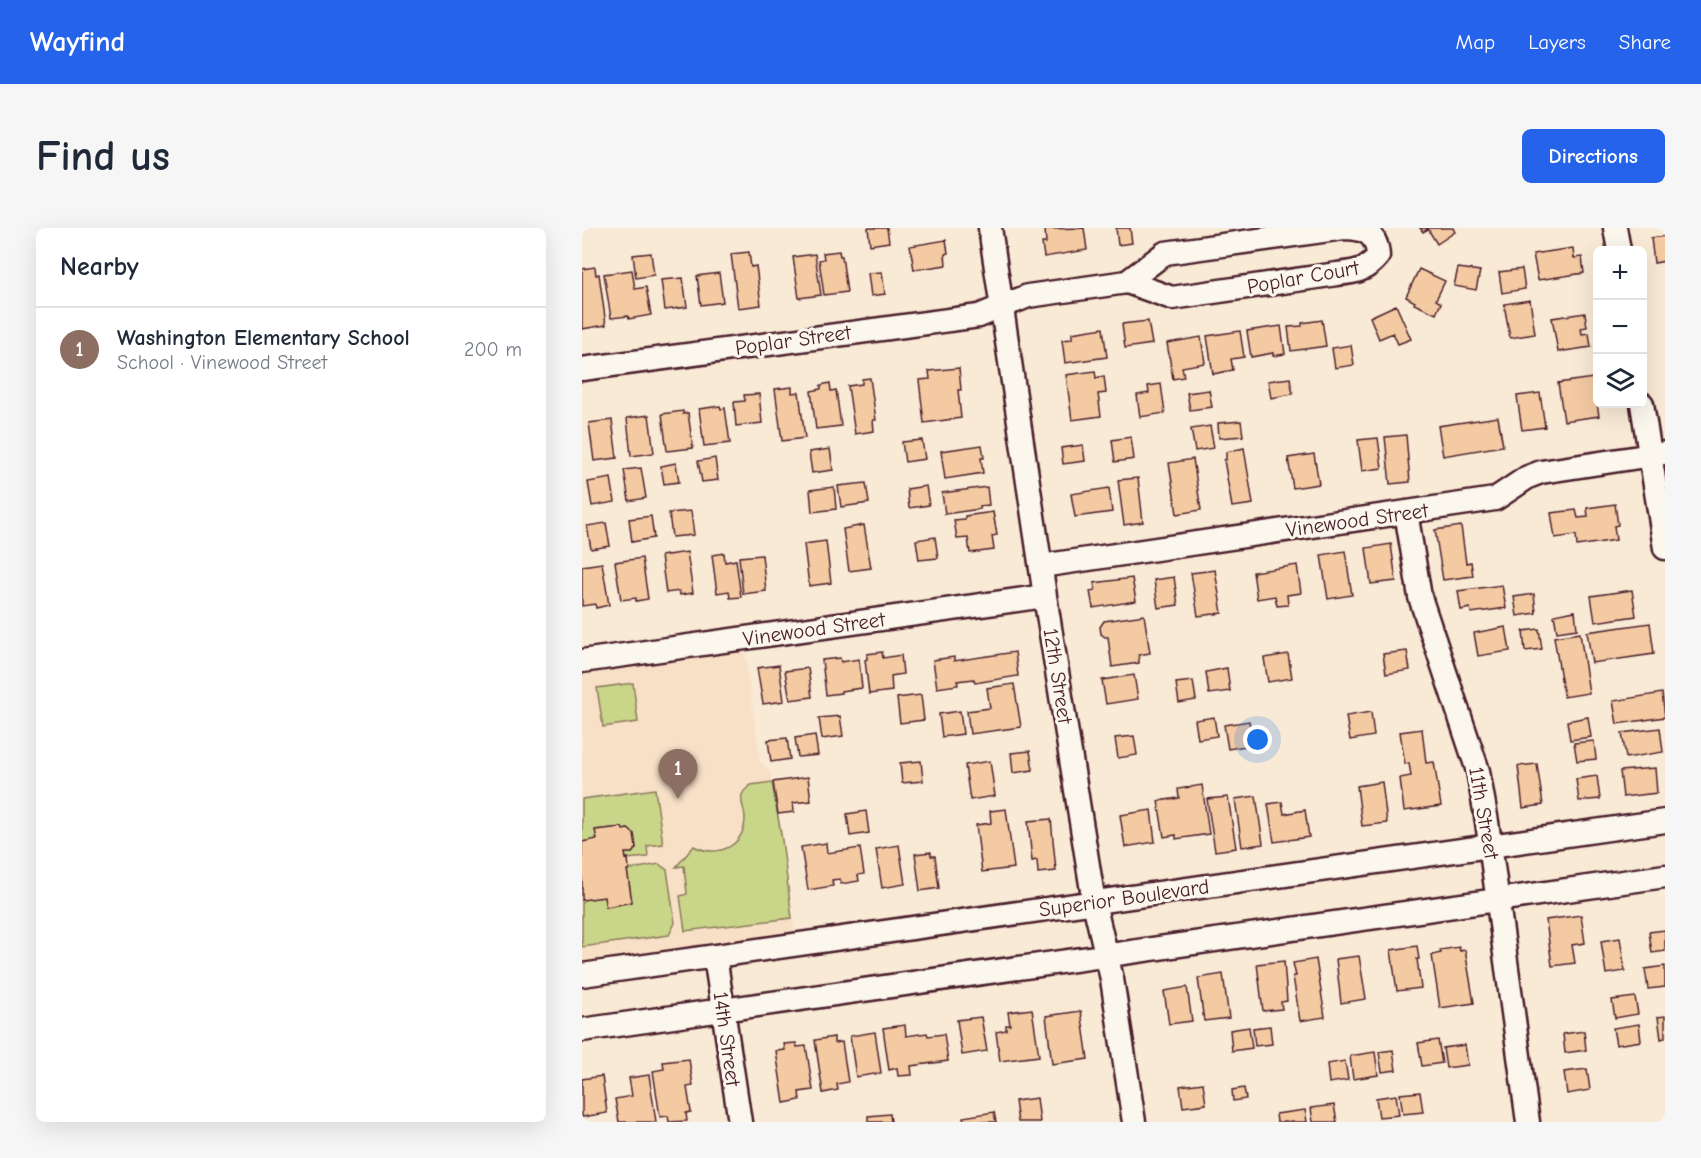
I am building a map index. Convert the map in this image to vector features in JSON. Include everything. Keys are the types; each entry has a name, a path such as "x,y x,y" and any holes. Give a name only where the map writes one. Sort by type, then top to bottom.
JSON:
{"street":[{"name":"12th Street","path":"990,228 1094,903 1112,979 1134,1122"},
{"name":"Poplar Court","path":"1002,306 1029,296 1127,282 1172,298 1358,271 1371,264 1378,256 1378,250 1375,239 1366,232 1355,228 1344,228 1165,253 1127,282"},
{"path":"1615,228 1617,246"},
{"name":"Poplar Street","path":"582,369 979,316 1002,306"},
{"path":"1643,408 1658,454 1665,548"},
{"name":"Vinewood Street","path":"1041,566 1495,499 1528,477 1541,472 1658,454"},
{"name":"11th Street","path":"1406,512 1420,597 1478,771 1528,1122"},
{"name":"Vinewood Street","path":"582,661 1045,596"},
{"name":"Superior Boulevard","path":"582,975 1665,821"},
{"path":"582,1030 1665,876"},
{"name":"14th Street","path":"715,956 740,1122"}],"shaded area":[{"path":"743,639 760,761 770,771 797,944 582,975 582,661"}],"green space":[{"path":"633,683 638,722 603,727 597,688"},
{"path":"772,782 792,918 685,931 680,896 687,894 684,866 676,867 694,846 712,851 735,843 744,828 745,815 742,798 744,791 751,785"},
{"path":"655,789 663,844 647,846 648,857 626,859 625,853 632,853 636,848 634,834 621,827 596,830 597,839 582,842 582,799"},
{"path":"659,864 667,870 675,923 669,935 582,947 582,900 604,897 606,907 632,902 627,870"}],"building":[{"path":"868,228 887,228 889,242 870,245"},
{"path":"1084,228 1087,250 1044,257 1042,243 1046,243 1045,229"},
{"path":"1116,228 1130,228 1132,243 1118,245"},
{"path":"1420,228 1453,228 1455,232 1437,244 1428,229 1423,232"},
{"path":"1665,236 1665,261 1654,263 1651,238"},
{"path":"946,240 948,253 945,254 946,265 914,270 910,246"},
{"path":"1573,248 1574,258 1582,257 1584,273 1538,280 1533,254"},
{"path":"839,251 842,256 847,292 824,295 819,260 824,259 823,253"},
{"path":"749,252 751,267 756,266 761,305 738,308 731,254"},
{"path":"651,253 654,275 636,278 633,255"},
{"path":"815,254 821,295 799,298 793,257"},
{"path":"595,267 596,275 599,274 606,325 582,329 582,269"},
{"path":"1458,268 1480,271 1476,290 1454,286"},
{"path":"1419,269 1445,281 1436,300 1441,303 1436,314 1414,304 1415,302 1406,297"},
{"path":"1522,269 1525,289 1502,293 1499,272"},
{"path":"632,270 635,289 646,287 651,315 629,319 628,316 611,318 604,274"},
{"path":"882,272 885,294 871,296 868,273"},
{"path":"719,273 723,302 701,305 697,276"},
{"path":"683,278 687,307 665,310 661,280"},
{"path":"1530,300 1535,334 1510,338 1504,304"},
{"path":"1396,305 1411,339 1398,344 1393,333 1379,339 1370,317"},
{"path":"1585,313 1587,327 1581,328 1582,334 1589,333 1591,347 1558,352 1552,318"},
{"path":"1322,320 1326,346 1291,351 1288,327 1302,326 1302,323"},
{"path":"1148,321 1152,344 1125,348 1122,324"},
{"path":"1281,326 1285,354 1273,356 1273,353 1251,357 1247,331"},
{"path":"1103,328 1107,357 1065,363 1062,340 1072,339 1072,333"},
{"path":"1240,331 1244,357 1231,359 1233,370 1213,374 1207,336"},
{"path":"1201,337 1205,363 1182,367 1184,377 1173,379 1167,343"},
{"path":"1351,345 1354,365 1335,368 1332,348"},
{"path":"959,368 961,390 958,390 961,418 924,423 919,380 930,379 929,371"},
{"path":"1095,371 1096,378 1104,376 1106,393 1098,394 1101,416 1072,420 1066,375"},
{"path":"870,378 876,420 873,420 874,431 855,434 848,386 862,384 862,379"},
{"path":"1290,378 1293,394 1271,398 1268,381"},
{"path":"1593,378 1593,408 1598,408 1599,416 1564,421 1558,383"},
{"path":"830,383 831,391 836,390 841,426 816,429 811,391 821,389 821,385"},
{"path":"1161,384 1165,413 1140,417 1137,395 1149,393 1148,386"},
{"path":"792,387 792,393 799,392 805,438 782,441 775,389"},
{"path":"1209,390 1212,407 1190,410 1187,393"},
{"path":"1540,393 1545,427 1522,430 1517,396"},
{"path":"759,394 762,423 736,426 734,402 745,401 744,395"},
{"path":"720,406 721,409 725,408 730,443 704,446 699,409"},
{"path":"683,411 683,414 688,413 693,448 667,451 662,414"},
{"path":"649,415 654,453 631,456 627,418"},
{"path":"1498,417 1503,446 1443,456 1438,426"},
{"path":"612,420 617,458 594,461 589,423"},
{"path":"1241,421 1243,436 1219,438 1218,423"},
{"path":"1210,426 1214,448 1195,451 1191,429"},
{"path":"1406,435 1410,482 1390,484 1385,437"},
{"path":"1131,437 1134,459 1115,462 1112,440"},
{"path":"1378,438 1382,468 1362,471 1358,440"},
{"path":"922,440 925,459 905,462 902,442"},
{"path":"982,445 983,473 945,479 941,451"},
{"path":"1083,445 1085,461 1063,464 1061,448"},
{"path":"1244,448 1253,504 1232,507 1224,460 1226,460 1226,452"},
{"path":"830,449 833,470 812,473 809,452"},
{"path":"1314,454 1319,484 1293,488 1288,458"},
{"path":"715,458 718,480 702,482 698,461"},
{"path":"1193,459 1201,510 1177,514 1169,463"},
{"path":"676,463 679,482 664,484 661,466"},
{"path":"641,468 646,498 629,501 624,470"},
{"path":"611,478 615,502 592,506 588,482"},
{"path":"1138,478 1143,522 1124,525 1118,480"},
{"path":"866,483 869,503 841,507 838,486"},
{"path":"926,486 929,505 909,508 907,489"},
{"path":"834,487 836,509 812,512 810,490"},
{"path":"987,487 989,505 980,506 980,509 945,514 942,493"},
{"path":"1109,488 1112,512 1075,517 1071,494"},
{"path":"1615,504 1618,525 1614,526 1616,540 1577,546 1576,535 1555,538 1551,513 1576,510 1578,518 1588,517 1587,508"},
{"path":"691,511 694,535 672,537 669,513"},
{"path":"993,512 997,535 992,536 994,550 970,553 968,538 957,539 954,520"},
{"path":"651,516 654,538 632,542 629,519"},
{"path":"606,523 610,546 591,549 587,526"},
{"path":"864,525 871,568 849,571 843,529"},
{"path":"1461,526 1466,563 1471,562 1473,576 1443,580 1435,530"},
{"path":"935,537 938,558 919,560 916,540"},
{"path":"826,541 831,583 809,586 804,544"},
{"path":"1391,544 1396,581 1371,584 1366,548"},
{"path":"1345,551 1352,595 1328,599 1321,555"},
{"path":"687,552 693,593 680,595 679,591 666,593 661,556"},
{"path":"724,553 725,562 736,560 741,597 730,598 729,591 717,593 712,555"},
{"path":"762,555 766,591 743,594 739,557"},
{"path":"642,558 648,599 621,600 615,562"},
{"path":"602,563 609,605 596,608 595,604 582,606 582,566"},
{"path":"1297,565 1301,593 1287,595 1288,605 1277,606 1275,596 1257,599 1253,572"},
{"path":"1215,570 1222,613 1198,616 1191,573"},
{"path":"1174,577 1178,605 1158,608 1154,580"},
{"path":"1132,578 1136,601 1093,608 1090,591 1095,590 1094,583"},
{"path":"1502,585 1506,608 1471,613 1470,608 1461,610 1458,591"},
{"path":"1632,590 1636,616 1595,622 1591,596"},
{"path":"1534,594 1536,613 1517,616 1514,597"},
{"path":"1575,611 1577,629 1557,632 1554,615"},
{"path":"1144,615 1150,653 1139,655 1139,663 1112,667 1108,637 1101,634 1100,627 1104,621"},
{"path":"1650,623 1654,654 1592,663 1587,632"},
{"path":"1506,627 1510,651 1478,656 1474,633"},
{"path":"1539,629 1542,649 1525,651 1523,631"},
{"path":"1580,633 1589,693 1564,697 1554,637"},
{"path":"1407,651 1410,670 1386,674 1383,654"},
{"path":"882,652 883,658 901,655 903,674 891,676 892,691 869,694 865,660 867,654"},
{"path":"1015,652 1018,676 975,683 974,679 957,681 958,685 937,688 933,660 954,657 954,661"},
{"path":"1288,654 1292,678 1268,682 1264,658"},
{"path":"840,658 841,662 859,659 862,688 826,695 822,660"},
{"path":"779,665 784,701 763,704 757,668"},
{"path":"808,668 812,697 790,700 785,671"},
{"path":"1227,668 1230,691 1209,694 1206,672"},
{"path":"1134,675 1138,699 1106,704 1102,680"},
{"path":"1193,681 1196,700 1179,703 1176,683"},
{"path":"1014,684 1021,727 970,734 967,711 990,708 987,688"},
{"path":"1662,693 1665,717 1617,724 1613,701"},
{"path":"921,695 924,720 900,723 897,698"},
{"path":"960,711 963,734 942,737 939,714"},
{"path":"1371,712 1374,736 1350,740 1346,716"},
{"path":"840,716 843,736 822,739 819,718"},
{"path":"1214,717 1217,736 1198,739 1195,720"},
{"path":"1588,717 1591,737 1570,740 1567,721"},
{"path":"1249,721 1253,745 1228,749 1224,725"},
{"path":"1660,728 1663,752 1626,758 1622,733"},
{"path":"1422,729 1426,763 1434,762 1441,806 1404,811 1400,778 1411,776 1409,763 1405,764 1400,732"},
{"path":"815,735 818,755 798,757 795,738"},
{"path":"1134,736 1137,755 1118,758 1115,738"},
{"path":"787,738 790,759 771,762 768,740"},
{"path":"1594,741 1596,759 1577,761 1574,743"},
{"path":"1030,751 1033,770 1013,773 1011,753"},
{"path":"921,761 923,781 902,783 900,763"},
{"path":"990,761 995,796 970,800 965,765"},
{"path":"1537,764 1543,805 1523,808 1518,766"},
{"path":"1655,768 1657,793 1623,797 1620,771"},
{"path":"1597,776 1600,799 1579,801 1576,779"},
{"path":"808,777 811,801 793,803 794,812 778,814 773,782"},
{"path":"1382,782 1387,823 1362,826 1357,786"},
{"path":"1202,785 1209,834 1176,839 1176,835 1164,837 1158,801 1179,798 1178,789"},
{"path":"1256,796 1263,844 1242,847 1235,799"},
{"path":"1228,797 1236,848 1215,851 1207,799"},
{"path":"1282,802 1284,814 1305,810 1309,837 1274,842 1268,804"},
{"path":"1006,809 1014,868 982,872 976,825 991,823 990,811"},
{"path":"1151,810 1155,842 1125,847 1120,815"},
{"path":"866,811 869,833 850,836 847,814"},
{"path":"1051,819 1056,871 1038,873 1037,860 1032,861 1028,821"},
{"path":"622,827 623,830 628,829 634,834 636,848 632,853 625,853 626,859 628,858 629,870 627,870 632,902 606,907 604,897 582,900 582,842 597,839 595,830"},
{"path":"826,843 827,853 860,848 864,874 858,875 859,881 841,884 840,879 832,880 833,886 808,890 801,847"},
{"path":"899,845 905,884 882,888 876,849"},
{"path":"931,852 931,856 935,856 939,888 920,891 915,854"},
{"path":"1581,915 1585,943 1572,945 1575,963 1552,966 1546,920"},
{"path":"1665,930 1665,951 1652,953 1649,932"},
{"path":"1620,938 1625,971 1606,974 1601,941"},
{"path":"1417,946 1421,988 1397,991 1391,950"},
{"path":"1459,947 1460,951 1465,950 1474,1003 1440,1008 1432,955 1441,953 1440,950"},
{"path":"1359,956 1366,999 1341,1003 1336,959"},
{"path":"1316,959 1325,1017 1300,1021 1293,963"},
{"path":"1284,961 1287,1001 1281,1002 1282,1009 1263,1011 1257,964"},
{"path":"1665,966 1665,987 1648,989 1645,969"},
{"path":"1223,974 1229,1018 1204,1021 1198,978"},
{"path":"1187,987 1192,1021 1169,1024 1164,991"},
{"path":"1635,997 1638,1014 1615,1018 1612,1000"},
{"path":"1032,1009 1039,1056 1000,1061 996,1032 1006,1030 1006,1025 1010,1025 1008,1012"},
{"path":"1081,1011 1088,1059 1052,1064 1046,1016"},
{"path":"1665,1016 1665,1038 1661,1039 1658,1017"},
{"path":"981,1017 987,1051 962,1055 957,1020"},
{"path":"1639,1024 1641,1041 1616,1045 1613,1028"},
{"path":"905,1025 906,1036 927,1033 928,1036 944,1034 948,1061 911,1066 912,1075 898,1076 897,1068 889,1070 883,1028"},
{"path":"1270,1026 1272,1044 1255,1046 1253,1028"},
{"path":"1249,1027 1252,1048 1232,1051 1230,1030"},
{"path":"1584,1031 1586,1050 1565,1053 1563,1034"},
{"path":"875,1032 881,1073 856,1077 850,1036"},
{"path":"834,1037 834,1043 842,1042 848,1082 837,1084 838,1090 823,1093 815,1040"},
{"path":"1438,1040 1442,1063 1422,1066 1418,1043"},
{"path":"796,1043 797,1047 806,1046 813,1090 799,1092 800,1100 784,1103 776,1051 785,1050 784,1044"},
{"path":"1465,1045 1468,1065 1446,1068 1443,1048"},
{"path":"1393,1050 1396,1070 1382,1072 1379,1052"},
{"path":"1375,1052 1378,1075 1353,1079 1350,1056"},
{"path":"689,1059 693,1086 687,1087 691,1112 686,1113 687,1121 669,1122 668,1116 660,1117 653,1071 664,1069 663,1062"},
{"path":"1345,1061 1348,1080 1329,1083 1327,1064"},
{"path":"1587,1069 1590,1090 1567,1094 1564,1072"},
{"path":"649,1075 656,1122 619,1122 615,1099 632,1096 629,1078"},
{"path":"602,1076 607,1113 582,1117 582,1079"},
{"path":"1203,1083 1206,1104 1183,1107 1180,1086"},
{"path":"1244,1088 1246,1099 1233,1101 1232,1090"},
{"path":"1420,1092 1423,1112 1403,1114 1400,1094"},
{"path":"1396,1095 1399,1115 1379,1117 1376,1098"},
{"path":"1037,1098 1040,1122 1018,1122 1015,1101"},
{"path":"1334,1105 1337,1122 1313,1122 1311,1108"},
{"path":"1305,1110 1307,1122 1277,1122 1276,1114"},
{"path":"994,1112 996,1122 964,1122 963,1117"},
{"path":"890,1114 891,1122 868,1122 868,1116"}],"place":[{"name":"Washington Elementary School","path":"678,799"}]}
